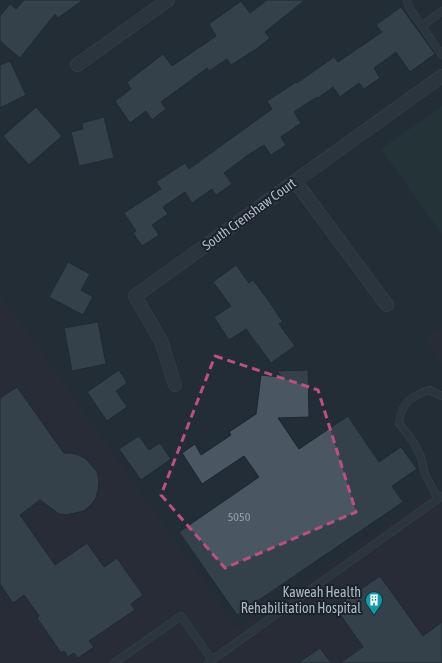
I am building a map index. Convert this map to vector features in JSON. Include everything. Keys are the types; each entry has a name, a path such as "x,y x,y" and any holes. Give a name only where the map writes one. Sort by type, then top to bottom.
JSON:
{"street":[{"path":"77,65 168,0"},
{"name":"South Crenshaw Court","path":"175,386 162,341 135,296 442,76"},
{"path":"295,181 386,305"}],"lane":[{"path":"406,0 410,9 442,54"},
{"path":"422,26 442,11"},
{"path":"114,663 181,616 210,661 440,498 425,474 422,457 414,443 399,423 400,412 414,396 429,390 442,396"}],"highlighted area":[{"path":"215,356 318,390 356,512 225,568 161,495"}],"shaded area":[{"path":"0,293 238,628 442,486 442,663 0,663"},
{"path":"442,325 442,366 423,340"}],"green space":[{"path":"442,106 442,234 381,149"}],"building":[{"path":"24,0 83,0 58,18 55,14 20,58 0,41 0,16 10,4 16,9"},
{"path":"267,0 305,0 265,32 270,38 258,48 231,65 227,59 209,71 207,68 161,102 166,109 152,120 146,111 130,123 115,101 131,89 127,82 163,54 172,66 216,36 209,24 241,1 250,13"},
{"path":"401,7 435,54 410,72 396,52 374,68 380,78 364,89 359,83 340,97 333,87 294,112 301,123 281,137 286,145 271,155 264,145 248,155 224,173 232,184 216,195 212,189 192,203 185,192 163,207 168,214 152,225 159,235 142,246 133,233 136,231 124,213 161,189 156,182 185,163 189,169 272,109 267,101 296,82 297,83 334,57 338,62 382,32 376,25"},
{"path":"10,61 26,95 0,108 0,65"},
{"path":"36,107 62,136 29,165 3,136"},
{"path":"104,117 114,158 79,166 71,132 83,129 82,123"},
{"path":"68,262 90,274 81,290 93,297 83,315 49,297"},
{"path":"236,265 249,283 253,280 268,300 283,322 279,324 295,346 271,363 246,329 229,340 214,317 231,306 213,282"},
{"path":"98,322 106,364 72,371 64,328"},
{"path":"119,370 127,383 116,391 127,407 107,421 87,392"},
{"path":"308,370 309,417 278,418 299,449 348,416 379,462 401,447 417,469 392,486 403,502 237,615 179,532 259,477 244,456 202,484 182,453 195,444 201,455 231,435 229,432 256,414 261,375 281,377 277,371"},
{"path":"17,387 64,453 79,455 86,459 97,472 99,481 96,498 84,511 66,515 59,514 40,500 20,515 55,565 87,543 104,567 117,558 143,595 131,604 135,610 89,641 94,647 78,658 74,653 68,657 64,651 61,653 37,618 39,616 24,595 13,603 0,584 0,398"},
{"path":"139,436 149,450 160,443 171,459 141,480 119,449"},
{"name":"Kaweah Health Rehabilitation Hospital","path":"380,576 423,636 442,622 442,663 340,663 363,647 335,607"},
{"name":"Kaweah Health Rehabilitation Hospital","path":"320,648 331,663 298,663"}],"place":[{"name":"Kaweah Health Rehabilitation Hospital","path":"374,615"}]}
